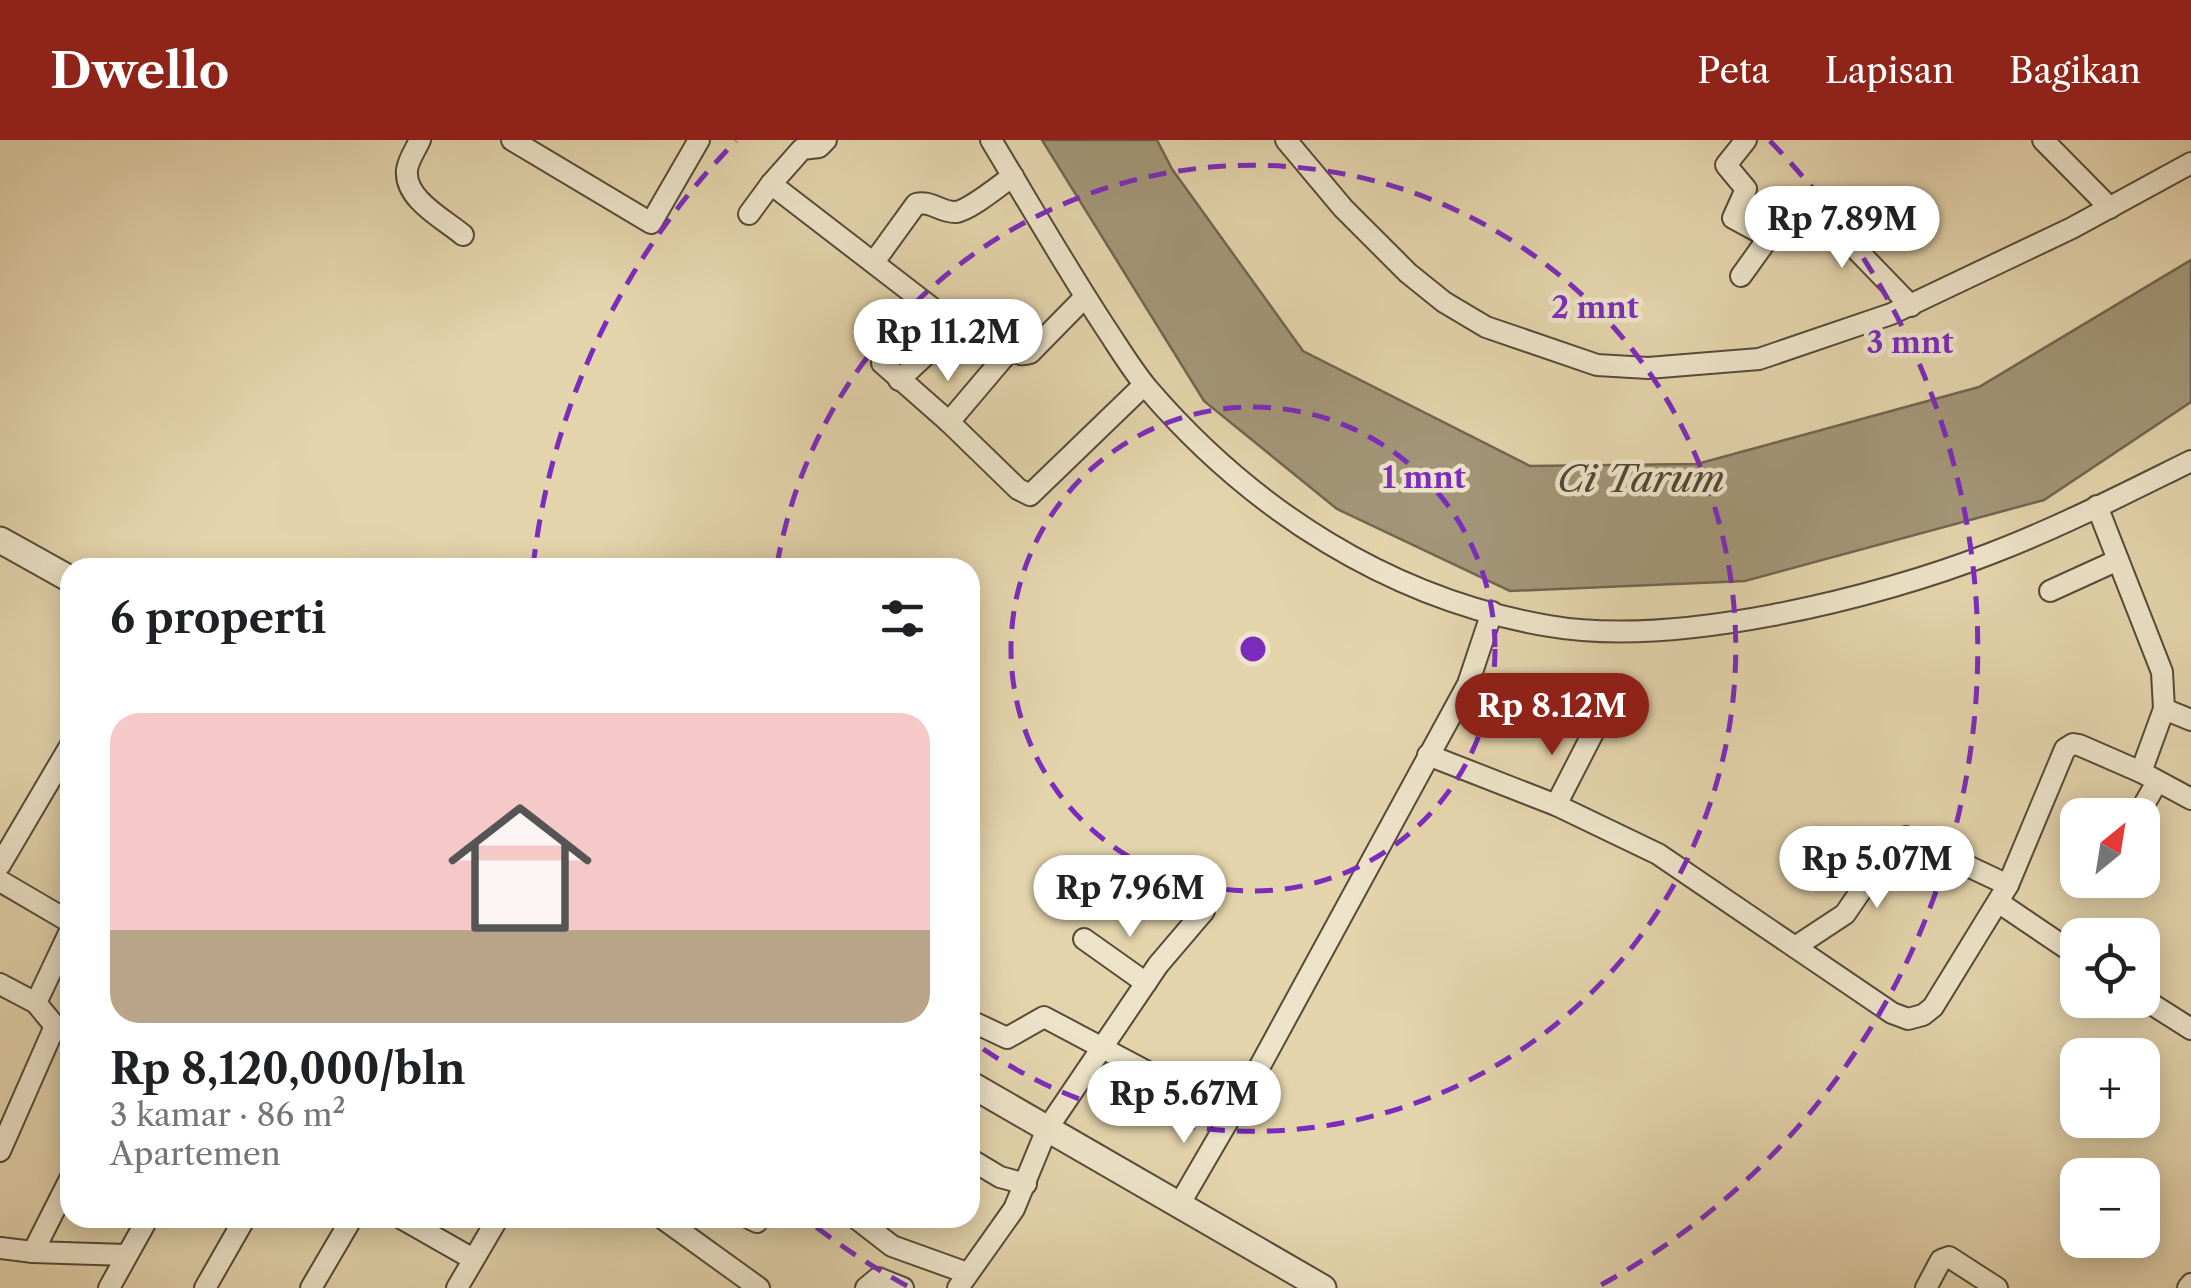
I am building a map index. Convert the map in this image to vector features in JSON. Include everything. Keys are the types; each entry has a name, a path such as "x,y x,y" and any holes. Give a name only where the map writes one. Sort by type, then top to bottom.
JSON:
{"street":[{"path":"420,140 407,166 411,188 464,234"},
{"path":"512,140 651,223 699,140"},
{"path":"749,214 802,149 819,147 826,140"},
{"path":"991,140 1144,385 1234,478 1320,541 1430,592 1492,612 1551,627 1630,631 1720,623 1904,584 1993,553 2191,461"},
{"path":"1286,140 1343,208 1408,274 1444,302 1486,327 1597,365 1648,368 1759,360 1912,306 2110,208 2191,163"},
{"path":"1744,140 1726,165 1746,190 1733,218 1768,236"},
{"path":"2043,140 2110,208"},
{"path":"874,262 916,204 926,202 949,211 962,210 1013,176"},
{"path":"772,184 977,342 990,347 1004,346 1024,356 1030,354 1086,297"},
{"path":"1741,276 1790,205 1797,203 1851,244 1912,306"},
{"path":"900,380 932,349"},
{"path":"949,422 1010,350"},
{"path":"882,364 1018,489 1030,495 1144,385"},
{"path":"2098,506 2162,672 2164,709 2143,798"},
{"path":"0,540 60,573"},
{"path":"2050,591 2118,560"},
{"path":"1179,1205 1261,1064 1472,674 1492,612"},
{"path":"2164,709 2191,720"},
{"path":"1556,806 1592,734"},
{"path":"1428,755 1556,806 1658,854 1876,1002 1908,1018 1923,1015 1933,1007 2003,894 2069,746 2079,745 2191,799"},
{"path":"0,864 60,763"},
{"path":"1795,947 1846,914 1871,876 1906,837 2003,894 2060,941"},
{"path":"0,880 60,916"},
{"path":"869,1228 892,1246 963,1280 1014,1209 1047,1129 1146,982 1204,912"},
{"path":"1084,938 1146,982"},
{"path":"36,1003 60,952"},
{"path":"0,984 36,1003 60,1028"},
{"path":"2160,1009 2191,1029"},
{"path":"980,1025 1007,1038 1044,1017 1158,1078"},
{"path":"0,1151 60,1034"},
{"path":"980,1090 1322,1288"},
{"path":"980,1165 1000,1177 1026,1184"},
{"path":"33,1252 60,1199"},
{"path":"108,1288 142,1228"},
{"path":"205,1288 239,1228"},
{"path":"311,1288 346,1228"},
{"path":"419,1228 474,1259"},
{"path":"457,1288 492,1228"},
{"path":"676,1228 759,1288"},
{"path":"0,1248 126,1255"},
{"path":"1926,1288 1941,1260 1949,1258 1997,1288"},
{"path":"866,1288 878,1278 903,1288"}],"water":[{"name":"Ci Tarum","path":"1042,140 1157,140 1172,169 1303,351 1530,466 1697,464 1979,387 2191,260 2191,402 2044,500 1745,581 1510,591 1337,509 1204,401"}]}
